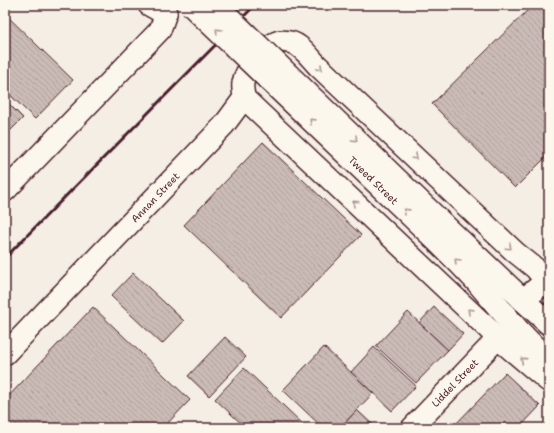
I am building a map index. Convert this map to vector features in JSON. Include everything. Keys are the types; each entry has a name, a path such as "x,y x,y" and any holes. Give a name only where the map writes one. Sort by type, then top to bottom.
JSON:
{"main road":[{"name":"Tweed Street","path":"191,5 439,232 523,300 549,324"},
{"name":"Tweed Street","path":"216,5 439,232 468,272 518,330 549,362"},
{"path":"547,280 523,300 533,328 549,347"},
{"path":"498,338 549,381"}],"street":[{"path":"5,191 160,30 158,9 175,11 185,5"},
{"path":"498,338 244,98 243,83 247,71 256,58 281,41 291,42 299,47 509,246 547,280"},
{"name":"Annan Street","path":"5,354 224,125 244,98"},
{"name":"Liddel Street","path":"412,428 498,338"}],"building":[{"path":"533,5 549,5 549,154 515,188 432,104"},
{"path":"5,14 73,80 35,119 5,90"},
{"path":"5,100 23,118 5,136"},
{"path":"263,142 361,235 281,318 184,225"},
{"path":"133,273 184,321 162,344 111,296"},
{"path":"93,307 190,400 163,428 5,428 5,400"},
{"path":"434,307 463,334 448,350 419,323"},
{"path":"408,312 448,350 416,383 376,346"},
{"path":"225,337 246,357 209,396 188,376"},
{"path":"324,347 373,393 340,428 323,428 283,390"},
{"path":"374,347 416,386 392,411 351,372"},
{"path":"244,368 307,428 246,428 215,399"},
{"path":"505,373 540,406 519,428 452,428"},
{"path":"357,410 373,425 371,428 340,428"}],"railway":[{"path":"5,258 255,5"}]}
